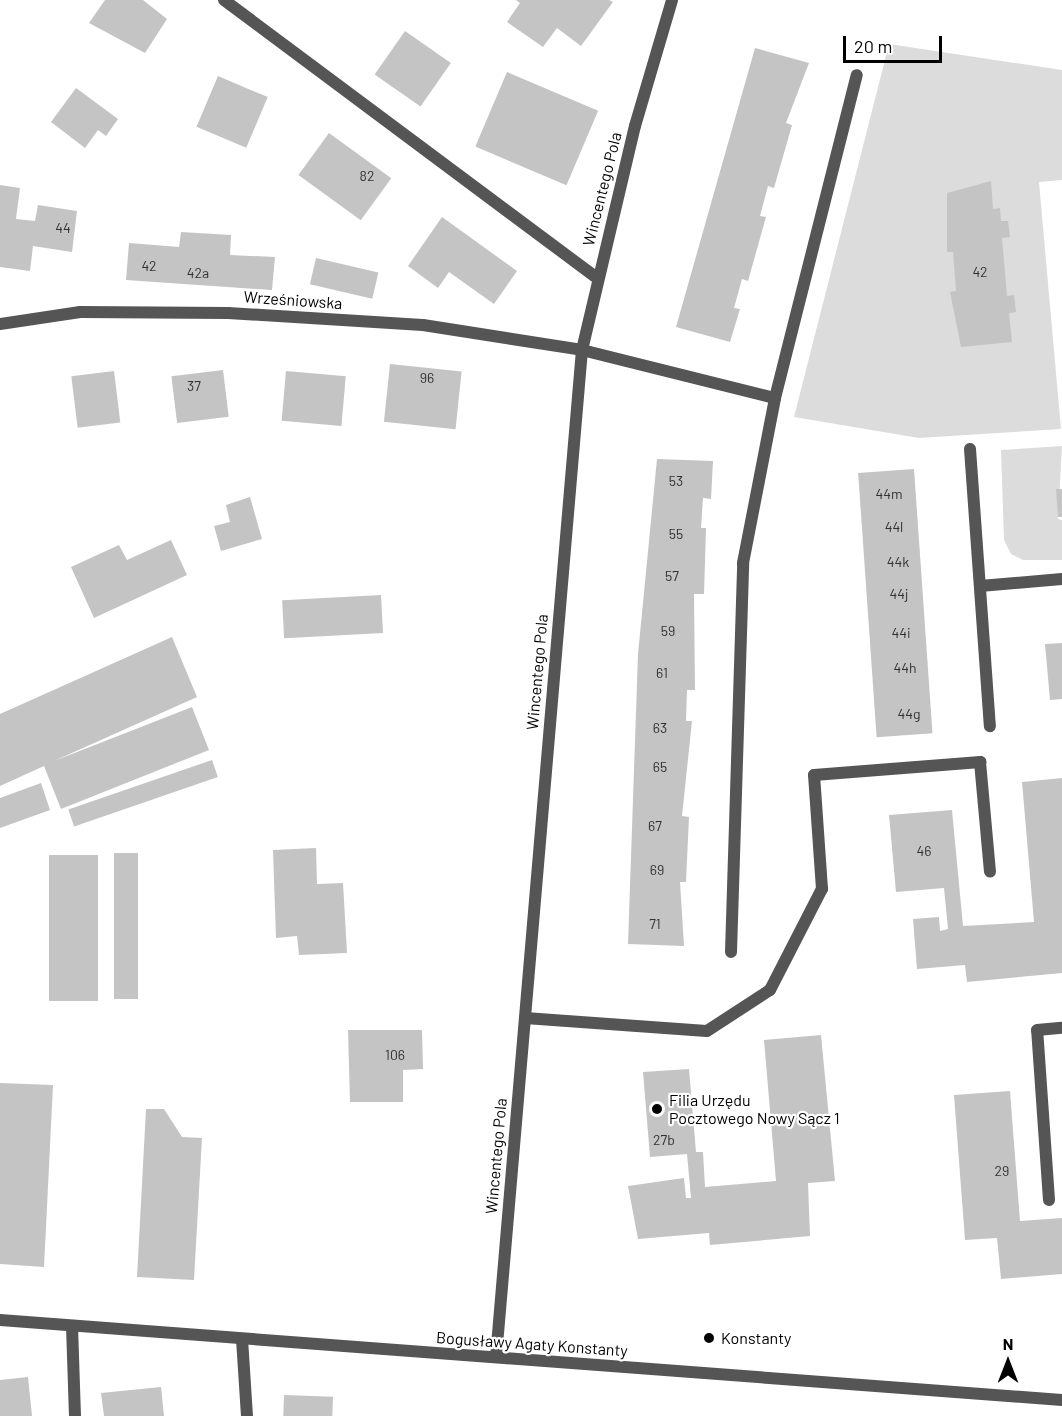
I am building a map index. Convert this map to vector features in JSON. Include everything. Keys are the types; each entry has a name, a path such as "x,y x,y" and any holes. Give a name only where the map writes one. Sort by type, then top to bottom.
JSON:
{"street":[{"path":"224,0 597,278"},
{"name":"Wincentego Pola","path":"496,1358 582,351 597,278 672,0"},
{"path":"731,952 737,630 743,563 775,398 857,75"},
{"name":"Wrześniowska","path":"0,324 80,312 228,313 423,325 582,351 775,398"},
{"path":"970,449 990,726"},
{"path":"980,586 1062,579"},
{"path":"525,1018 707,1031 770,990 822,890 814,775 980,762 990,872"},
{"path":"1048,1200 1037,1030 1062,1028"},
{"name":"Bogusławy Agaty Konstanty","path":"0,1320 1062,1400"},
{"path":"72,1326 75,1416"},
{"path":"242,1339 247,1416"}],"shaded area":[{"path":"889,44 1062,70 1062,180 1039,182 1061,429 919,438 794,417"},
{"path":"1062,446 1058,519 1062,520 1062,560 1023,560 1011,554 1004,540 1001,450"}],"building":[{"path":"105,0 143,0 167,19 145,53 89,23"},
{"path":"516,0 609,0 613,2 581,46 557,28 543,47 507,22 520,3"},
{"path":"405,31 451,63 420,107 375,74"},
{"path":"755,48 809,63 786,123 792,125 774,188 768,186 760,216 766,217 748,281 742,279 734,308 740,309 730,342 676,327"},
{"path":"507,72 598,111 566,185 475,147"},
{"path":"218,76 268,97 246,148 197,127"},
{"path":"76,88 118,119 106,136 98,130 85,148 51,122"},
{"path":"329,133 391,178 361,220 298,175"},
{"path":"991,181 993,209 1000,208 1001,221 1008,221 1010,237 1002,238 1007,296 1014,295 1016,312 1009,313 1012,342 961,347 950,292 956,291 953,252 947,252 947,193"},
{"path":"0,185 20,188 16,219 35,221 38,205 77,211 72,252 33,246 30,271 0,267"},
{"path":"442,217 517,271 494,304 449,272 438,288 408,266"},
{"path":"181,232 231,235 230,255 275,257 272,290 126,280 129,243 179,247"},
{"path":"316,258 378,272 372,299 310,284"},
{"path":"390,364 462,372 456,429 384,422"},
{"path":"223,370 229,417 177,423 171,376"},
{"path":"114,371 120,423 78,428 71,376"},
{"path":"286,371 346,376 341,426 282,421"},
{"path":"657,459 713,461 711,499 703,498 701,528 706,528 704,594 694,594 695,690 687,690 686,721 692,721 682,816 689,817 686,882 680,882 684,946 628,944 638,654"},
{"path":"914,469 932,733 877,737 858,473"},
{"path":"1056,489 1062,489 1062,517 1058,517"},
{"path":"250,497 262,539 221,551 214,526 230,522 226,505"},
{"path":"171,540 187,575 94,618 71,567 119,545 127,560"},
{"path":"381,595 383,633 284,638 282,600"},
{"path":"172,637 197,697 54,761 192,707 209,750 61,809 44,766 0,786 0,714"},
{"path":"1062,643 1062,699 1050,700 1045,644"},
{"path":"212,760 218,777 74,827 68,809"},
{"path":"1062,778 1062,973 967,982 965,965 917,969 913,919 939,917 940,931 948,929 944,888 896,892 889,815 952,810 963,926 1034,922 1022,782"},
{"path":"41,783 50,810 0,828 0,798"},
{"path":"316,848 317,884 343,883 347,953 299,955 297,936 276,938 273,850"},
{"path":"114,853 138,853 138,999 114,999"},
{"path":"49,855 98,855 98,1001 49,1001"},
{"path":"348,1030 422,1030 423,1069 403,1070 403,1102 350,1102"},
{"path":"821,1035 835,1181 808,1183 810,1236 710,1245 709,1233 638,1239 628,1186 684,1178 686,1198 691,1198 687,1154 650,1157 643,1072 689,1069 696,1152 703,1152 705,1187 776,1181 764,1040"},
{"path":"0,1083 53,1085 44,1267 0,1264"},
{"path":"1010,1091 1020,1221 1062,1218 1062,1274 1001,1279 997,1238 965,1240 954,1095"},
{"path":"146,1109 164,1109 182,1137 202,1138 194,1280 137,1277"},
{"path":"28,1377 32,1416 0,1416 0,1380"},
{"path":"161,1387 164,1416 104,1416 101,1393"},
{"path":"284,1395 333,1397 332,1416 283,1416"}],"place":[{"name":"Filia Urzędu Pocztowego Nowy Sącz 1","path":"657,1109"},
{"name":"Konstanty","path":"709,1338"}]}
